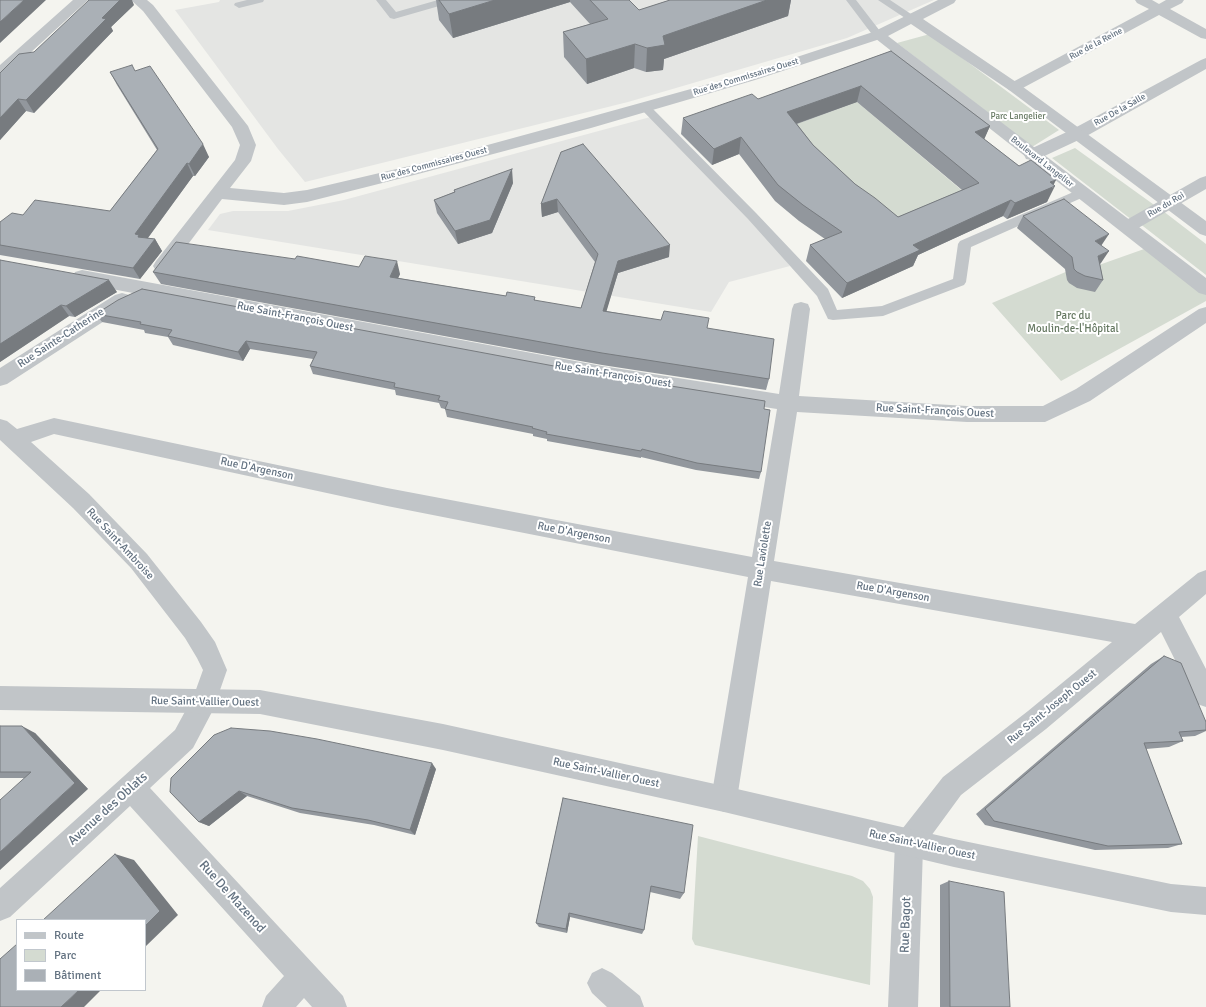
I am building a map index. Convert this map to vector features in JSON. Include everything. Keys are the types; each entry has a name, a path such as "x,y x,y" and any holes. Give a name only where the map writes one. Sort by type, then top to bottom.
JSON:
{"street":[{"path":"0,73 81,0"},
{"path":"138,0 148,8 240,126 248,145 243,161 218,193"},
{"name":"Rue des Commissaires Ouest","path":"218,193 284,199 306,196 418,169 750,77 878,35 950,0"},
{"path":"1142,0 1206,35"},
{"name":"Rue de la Reine","path":"1014,87 1161,10 1177,0"},
{"path":"912,18 1014,87 1206,230"},
{"name":"Boulevard Langelier","path":"878,35 1206,288"},
{"name":"Rue De la Salle","path":"1032,154 1077,134 1206,64"},
{"name":"Rue du Roi","path":"1127,227 1206,182"},
{"name":"Rue Sainte-Catherine","path":"0,378 116,302 145,289 218,193"},
{"name":"Rue Saint-François Ouest","path":"61,273 602,374 788,403 967,414 1045,414 1083,395 1206,314"},
{"name":"Rue Laviolette","path":"724,799 788,403 801,309"},
{"name":"Rue D'Argenson","path":"7,433 54,426 387,497 761,569 1139,636"},
{"name":"Rue Saint-Ambroise","path":"7,433 81,501 139,561 193,630 206,650 215,670 204,701"},
{"name":"Rue Saint-Joseph Ouest","path":"909,843 952,786 1037,720 1206,580"},
{"path":"1165,615 1206,695"},
{"name":"Rue Saint-Vallier Ouest","path":"0,698 267,703 443,737 724,799 909,843 1171,898 1206,901"},
{"name":"Avenue des Oblats","path":"0,907 184,739 204,701"},
{"name":"Rue De Mazenod","path":"132,788 332,1007"},
{"name":"Rue Bagot","path":"903,1007 909,843"},
{"path":"277,1007 303,976"},
{"path":"602,983 629,1007"}],"lane":[{"path":"239,6 259,0"},
{"path":"381,0 394,16 449,0"},
{"path":"851,0 878,35"},
{"path":"883,0 912,18"},
{"path":"645,107 752,216 823,293 833,315 883,311 959,282 965,244 1082,193"}],"shaded area":[{"path":"220,0 934,0 847,38 628,102 305,182 278,149 175,10 219,2"},
{"path":"654,116 778,249 790,266 729,282 711,312 208,230 220,214 233,211 288,211 344,200"}],"green space":[{"name":"Parc Langelier","path":"930,34 1059,130 1032,147 897,43"},
{"path":"857,102 972,199 884,236 777,131"},
{"path":"1075,148 1157,207 1132,220 1052,158"},
{"path":"1163,211 1206,244 1206,275 1139,223"},
{"name":"Parc du Moulin-de-l'Hôpital","path":"1147,248 1206,294 1206,301 1061,381 992,303 1068,271 1082,271"},
{"path":"698,836 852,876 863,881 870,889 873,897 870,985 695,945 692,939"}],"building":[{"path":"0,0 24,0 0,22"},
{"path":"89,0 120,0 102,18 106,19 26,100 18,99 0,118 0,73 19,54 34,52"},
{"path":"439,0 495,0 449,14"},
{"path":"590,0 629,0 639,10 670,0 767,0 663,36 665,45 647,48 635,44 586,59 563,32 608,19"},
{"path":"891,51 990,126 975,132 1019,166 1031,160 1056,180 1050,182 1055,186 1015,203 1011,200 913,245 920,250 847,283 810,245 842,232 803,205 778,185 741,137 714,149 683,118 752,94 758,99","holes":["861,86 979,183 898,217 855,184 813,145 787,112"]},
{"path":"132,65 135,71 150,66 203,144 189,164 187,163 135,234 139,235 138,237 155,239 133,268 0,245 0,222 12,213 23,215 35,200 110,211 158,149 110,72"},
{"path":"583,144 670,245 618,261 603,311 661,320 664,311 709,318 707,328 774,339 769,379 602,353 153,272 176,242 295,259 297,256 359,267 365,256 397,261 390,277 506,296 507,292 535,297 534,300 581,308 598,254 557,199 541,204 561,152"},
{"path":"512,169 490,220 455,231 434,200 455,192 454,190"},
{"path":"1064,199 1109,234 1095,241 1109,251 1098,256 1103,280 1085,276 1077,272 1074,269 1072,257 1023,216"},
{"path":"0,260 109,280 66,306 61,305 0,344"},
{"path":"142,289 602,375 765,401 764,409 770,410 761,472 697,463 642,449 641,451 546,434 547,432 532,428 533,427 445,409 448,402 438,400 440,396 394,387 395,383 310,366 317,352 246,341 238,352 168,336 172,330 140,324 141,322 96,314 118,300"},
{"path":"1164,656 1181,663 1206,722 1206,730 1179,732 1183,741 1144,743 1182,844 1108,846 994,821 985,809"},
{"path":"0,726 22,726 75,783 0,852 0,800 31,772 0,772"},
{"path":"231,728 270,731 317,739 432,763 410,830 368,820 292,808 239,791 199,822 170,792 171,778 214,735"},
{"path":"563,798 693,825 684,893 651,886 644,930 569,913 566,929 536,923"},
{"path":"115,854 160,911 146,925 146,919 44,919"},
{"path":"949,881 1004,892 1010,1007 950,1007"},
{"path":"16,945 16,991 78,991 61,1007 0,1007 0,959"}]}
